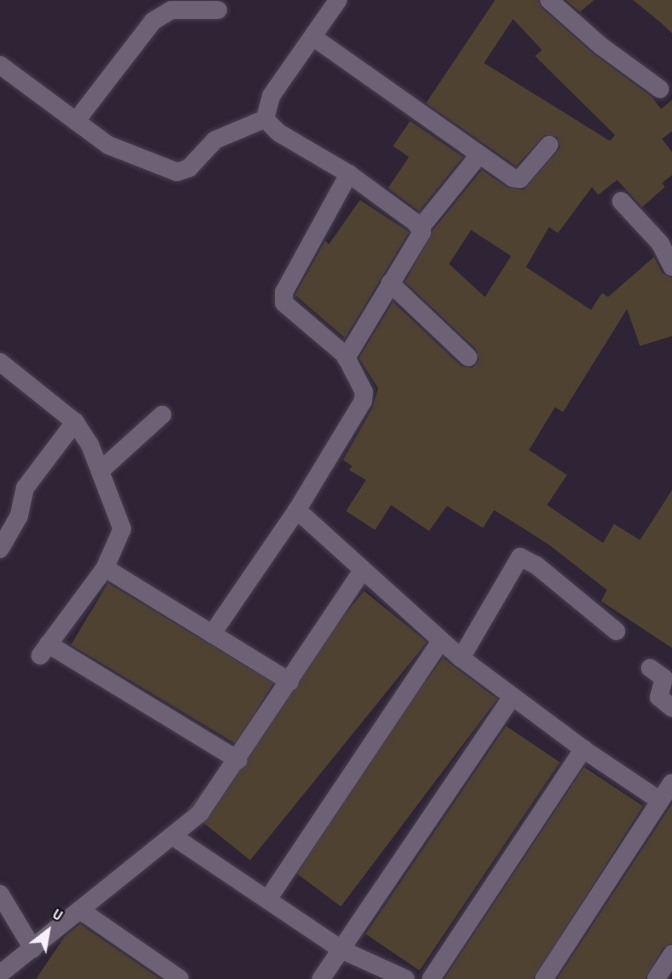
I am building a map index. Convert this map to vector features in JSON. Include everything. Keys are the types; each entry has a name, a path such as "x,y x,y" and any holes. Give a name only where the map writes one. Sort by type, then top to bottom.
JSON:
{"street":[{"path":"265,119 271,96 338,0"},
{"path":"549,0 602,46 660,89"},
{"path":"76,122 153,21 171,10 218,10"},
{"path":"313,38 479,155 517,179 549,146"},
{"path":"0,65 108,145 177,172 189,168 214,140 265,119"},
{"path":"265,119 279,133 349,174 421,227"},
{"path":"346,358 422,232 421,227 479,155"},
{"path":"212,634 297,510 363,401 364,392 346,358 284,303 284,292 349,174"},
{"path":"621,201 660,243 672,267"},
{"path":"390,283 468,357"},
{"path":"0,362 75,422 100,471 122,529 105,568 44,650 238,760"},
{"path":"100,471 162,415"},
{"path":"0,549 19,516 25,488 75,422"},
{"path":"297,510 461,658 583,749 659,800"},
{"path":"461,658 520,557 536,565 616,631"},
{"path":"105,568 290,682"},
{"path":"6,975 33,949 174,837 200,813 238,760 362,571"},
{"path":"268,899 441,640"},
{"path":"650,668 664,678 659,698 672,708"},
{"path":"321,979 512,697"},
{"path":"431,979 583,749"},
{"path":"544,979 672,783"},
{"path":"174,837 342,950 406,979"},
{"path":"0,894 33,949"},
{"path":"80,910 180,979"},
{"path":"656,979 672,954"}],"building":[{"path":"495,0 538,0 542,8 594,54 652,97 661,109 672,100 672,131 662,139 672,152 672,175 662,183 665,187 642,207 617,180 598,195 592,187 558,233 549,227 526,267 591,310 602,293 608,297 654,257 662,273 672,278 672,336 640,346 627,309 563,412 555,407 529,450 567,475 547,505 603,543 614,524 640,540 672,490 672,648 601,601 607,590 548,544 494,510 483,528 447,506 429,531 391,505 375,530 346,511 366,480 349,470 352,466 343,460 373,407 378,388 359,358 393,302 461,366 472,368 479,360 476,349 405,282 433,230 482,170 507,187 523,190 560,148 557,137 545,135 516,166 426,103","holes":["513,19 542,50 535,56 615,135 610,141 484,63","471,230 511,256 485,297 449,264"]},
{"path":"566,0 594,0 580,12"},
{"path":"633,0 672,0 672,33 660,22"},
{"path":"410,121 463,157 419,211 388,188 409,157 393,146"},
{"path":"360,200 409,232 345,338 295,295 325,241 329,244"},
{"path":"108,583 273,682 236,744 71,645"},
{"path":"364,591 427,642 250,860 187,809"},
{"path":"443,658 497,699 341,907 287,866"},
{"path":"506,726 560,762 420,970 366,934"},
{"path":"584,767 643,806 533,979 444,979"},
{"path":"672,804 672,943 663,948 645,979 557,979"},
{"path":"80,924 160,979 36,979 65,936"}]}
